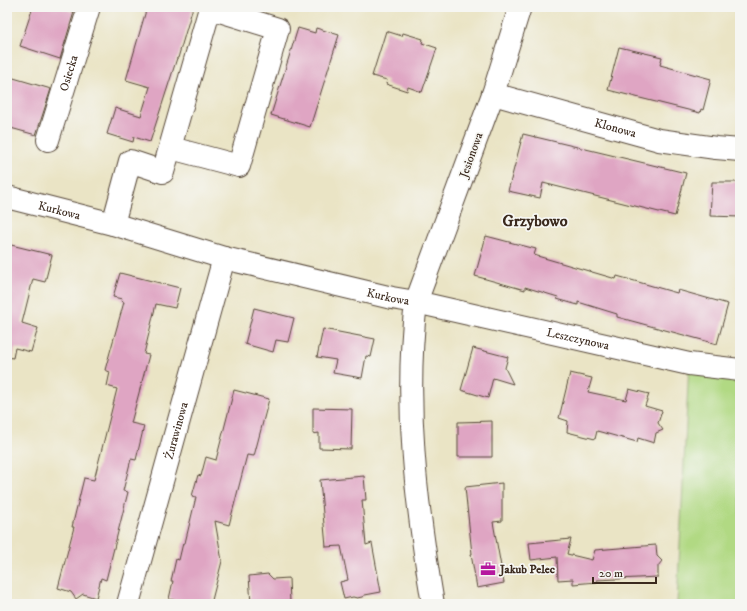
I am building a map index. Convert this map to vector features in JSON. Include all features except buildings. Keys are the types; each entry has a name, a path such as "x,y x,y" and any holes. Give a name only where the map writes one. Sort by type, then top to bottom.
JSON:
{"street":[{"name":"Osiecka","path":"48,140 89,7"},
{"name":"Jesionowa","path":"416,302 493,94 520,7"},
{"path":"113,224 130,161 164,172 210,8 278,29 238,166 171,148"},
{"name":"Klonowa","path":"493,94 658,140 740,150"},
{"name":"Kurkowa","path":"7,197 113,224 224,258 392,298 416,302 410,378 412,428 420,517 433,604"},
{"name":"Żurawinowa","path":"128,604 224,258"},
{"name":"Leszczynowa","path":"416,302 689,364 740,370"}],"green space":[{"path":"689,364 740,370 740,604 677,604"}],"place":[{"name":"Jakub Pelec","path":"488,569"}],"district":[{"name":"Grzybowo","path":"535,220"}]}
